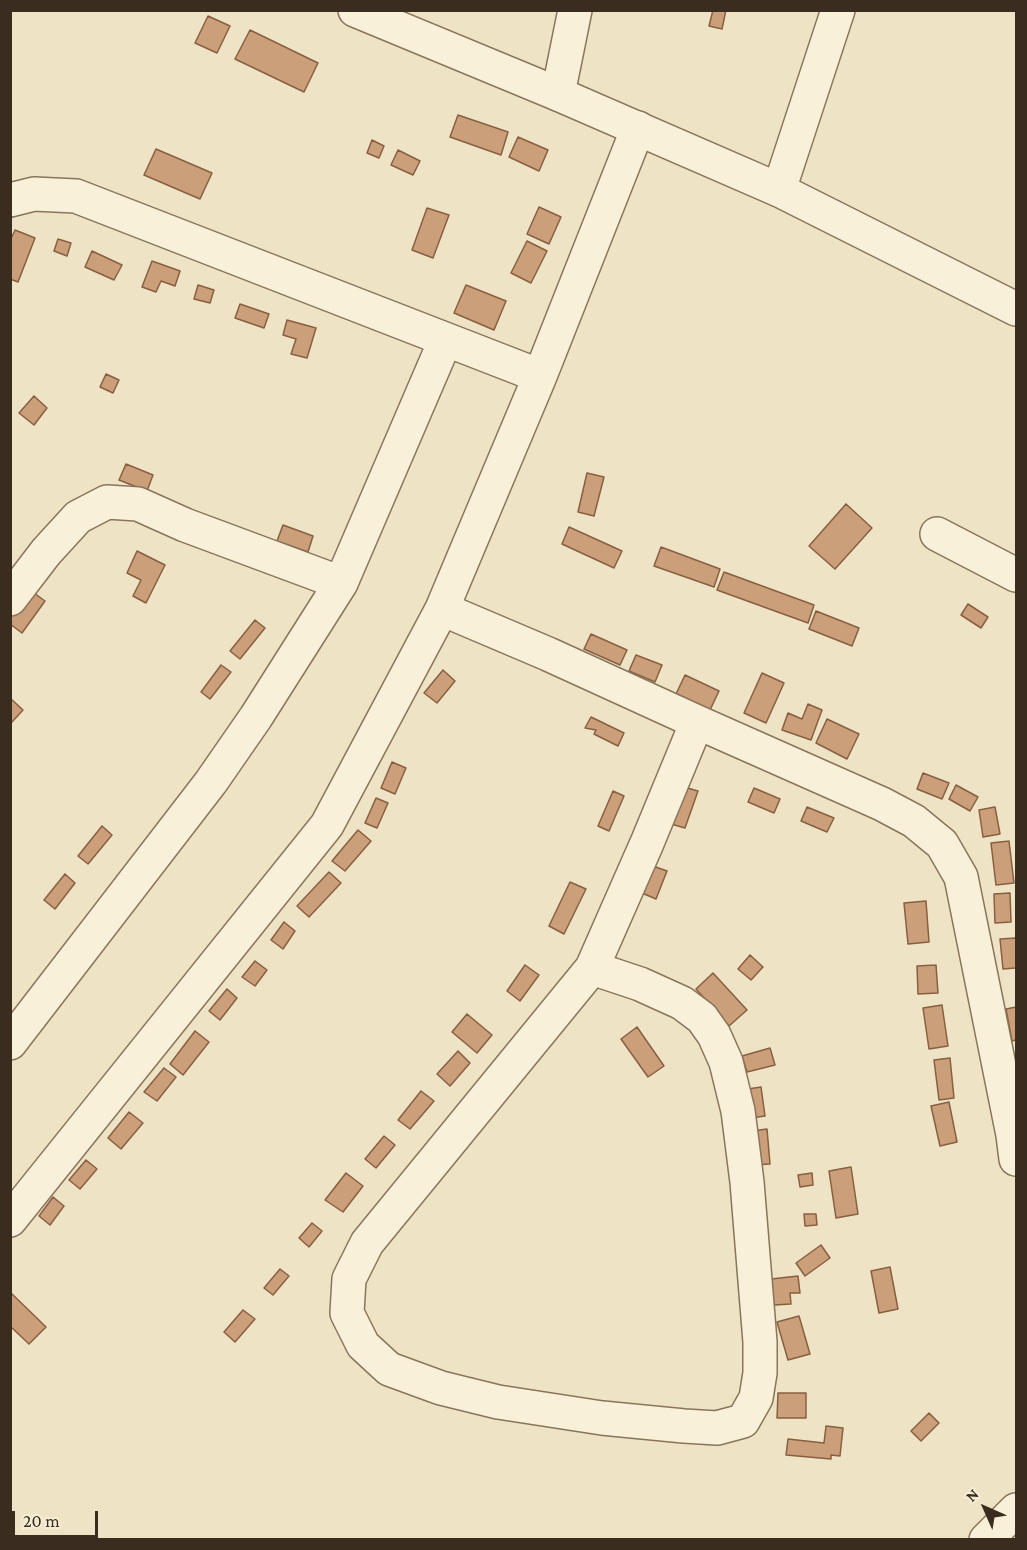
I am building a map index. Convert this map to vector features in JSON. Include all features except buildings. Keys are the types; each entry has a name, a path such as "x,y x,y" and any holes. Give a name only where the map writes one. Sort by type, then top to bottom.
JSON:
{"street":[{"path":"355,10 558,94 779,190 1017,309"},
{"path":"558,94 575,10"},
{"path":"779,190 838,10"},
{"path":"10,1220 327,825 442,609 540,376 638,128"},
{"path":"10,200 34,195 76,196 540,376"},
{"path":"10,1043 211,782 341,583 445,341"},
{"path":"10,599 46,552 78,517 107,502 138,504 185,525 341,583"},
{"path":"937,534 1017,574"},
{"path":"442,609 548,654 882,804 914,821 942,844 961,877 1016,1143"},
{"path":"592,968 639,984 682,1003 702,1018 714,1035 726,1062 738,1111 747,1182 760,1342 760,1373 756,1398 743,1421 717,1428 602,1418 498,1402 441,1388 389,1370 363,1345 347,1313 349,1279 367,1243 592,968 648,843 697,722"},
{"path":"986,1539 1017,1510"}]}
